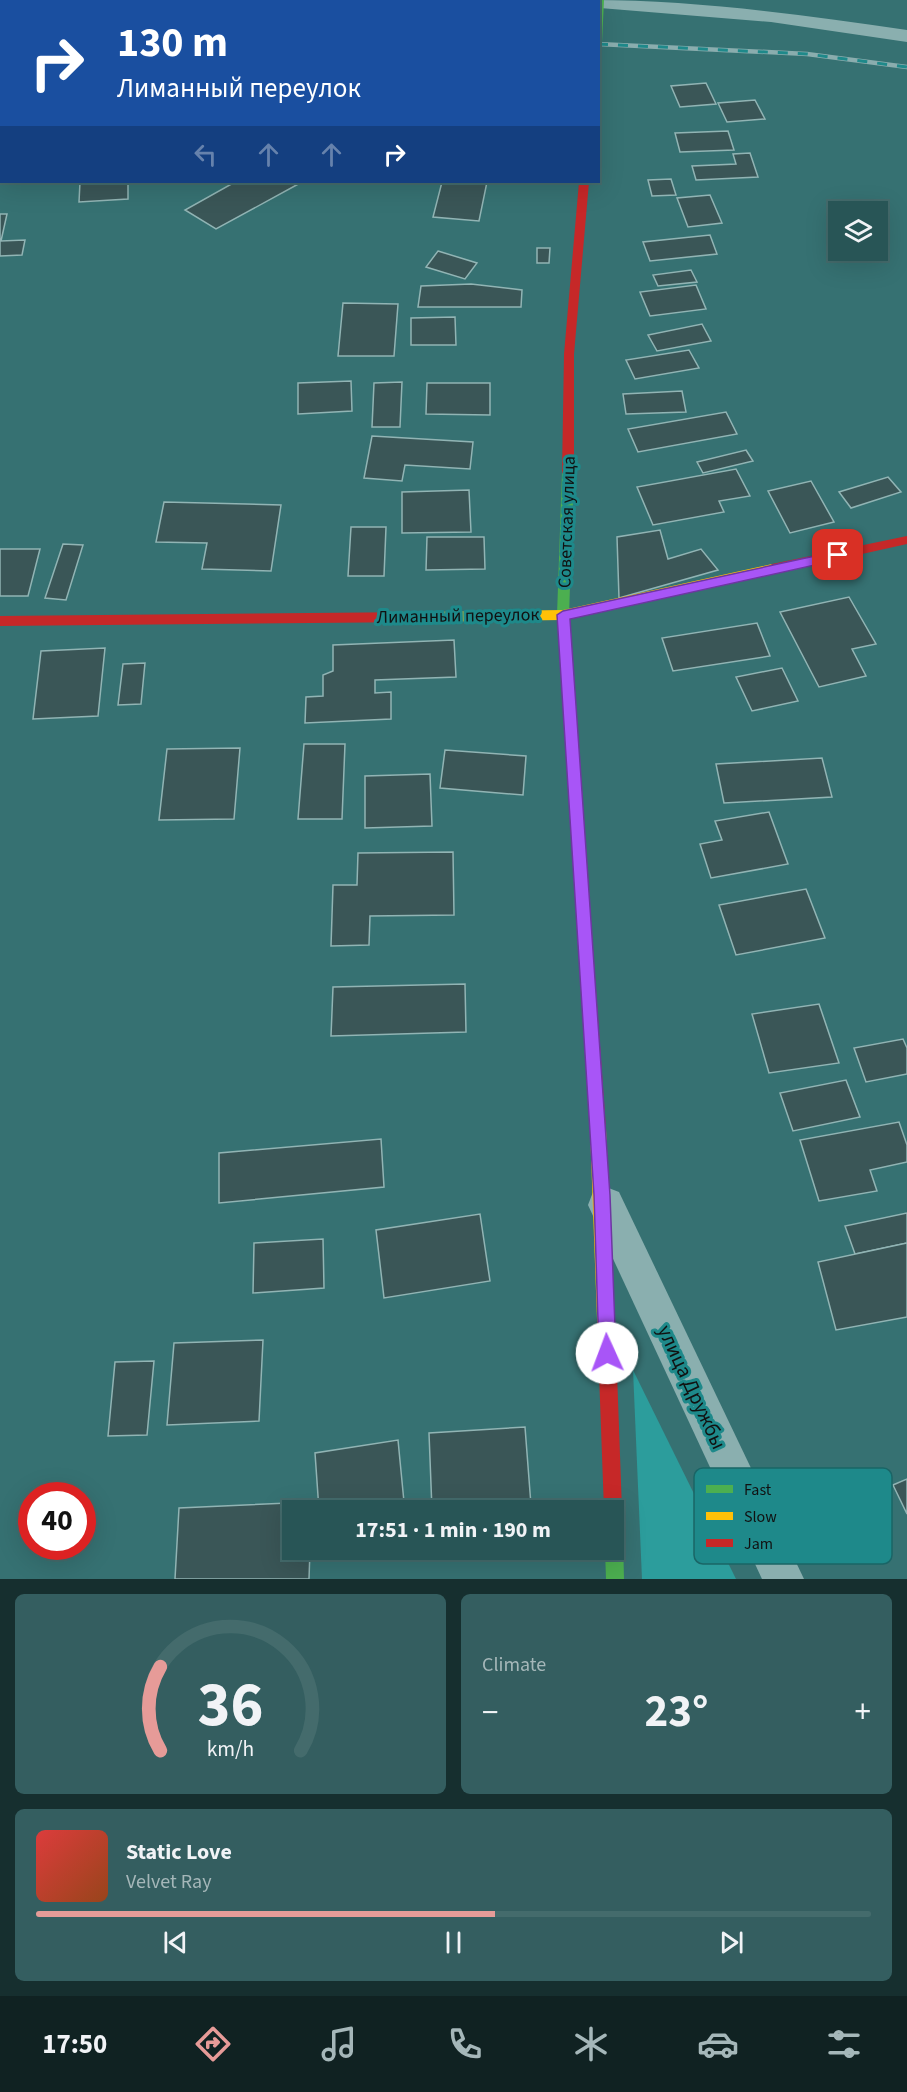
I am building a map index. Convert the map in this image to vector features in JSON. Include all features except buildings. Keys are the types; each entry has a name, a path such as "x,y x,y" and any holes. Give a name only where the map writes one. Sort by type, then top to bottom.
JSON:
{"street":[{"path":"600,1 771,16 907,36"},
{"name":"Советская улица","path":"584,183 569,354 569,439 563,615 602,1195 612,1500"},
{"name":"Лиманный переулок","path":"0,621 563,615 907,540"},
{"name":"улица Дружбы","path":"602,1195 731,1468"},
{"path":"615,1560 615,1579"},
{"name":"улица Дружбы","path":"776,1564 783,1579"}],"shaded area":[{"path":"633,1370 694,1494 694,1564 729,1564 736,1579 642,1579"}],"railway":[{"path":"600,44 807,54 907,67"}],"traffic: fast":[{"path":"568,473 563,615 569,699"},
{"path":"615,1560 615,1579"}],"traffic: slow":[{"path":"421,617 563,615 772,569"},
{"path":"598,1129 608,1373"}],"traffic: jam":[{"path":"568,473 569,354 584,183"},
{"path":"772,569 907,540"},
{"path":"0,621 421,617"},
{"path":"569,699 598,1129"},
{"path":"608,1373 613,1500"}],"route":[{"path":"607,1353 602,1195 563,615 838,555"}]}
